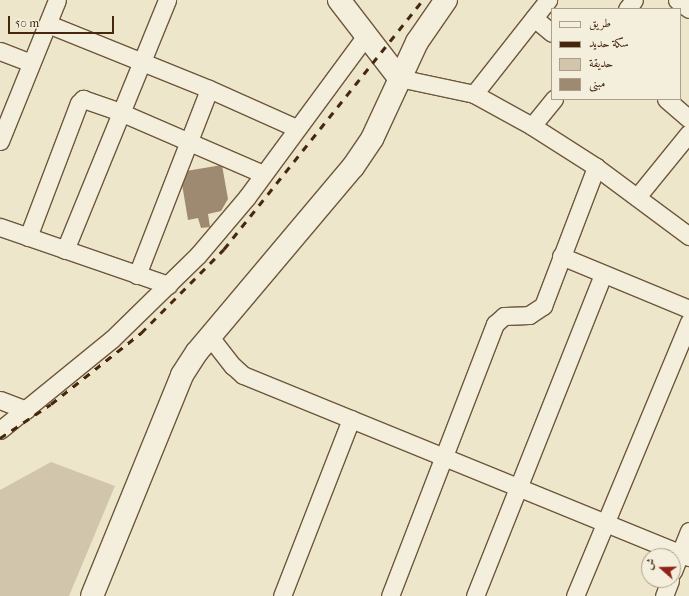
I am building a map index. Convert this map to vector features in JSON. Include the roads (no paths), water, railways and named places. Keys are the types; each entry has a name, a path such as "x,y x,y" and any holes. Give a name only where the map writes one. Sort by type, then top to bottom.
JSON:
{"main road":[{"path":"339,0 365,37 399,78"},
{"path":"92,596 182,375 210,337 353,167 372,139 417,42 446,0"}],"street":[{"path":"0,141 57,0"},
{"path":"65,250 120,112 167,0"},
{"path":"474,94 548,0"},
{"path":"627,8 634,0"},
{"path":"678,0 689,9"},
{"path":"534,18 551,32"},
{"path":"48,24 210,89 296,128"},
{"path":"0,430 112,339 168,285 220,231 365,37"},
{"path":"0,51 31,63"},
{"path":"399,78 474,94 532,126 596,167 689,236"},
{"path":"137,275 210,89"},
{"path":"28,237 78,104 87,99 263,174"},
{"path":"532,126 553,100"},
{"path":"667,100 689,119"},
{"path":"637,197 689,133"},
{"path":"390,596 495,324 504,316 529,315 543,306 596,167"},
{"path":"0,227 168,285"},
{"path":"561,256 603,275 689,309"},
{"path":"475,596 517,487 603,275"},
{"path":"575,596 689,322"},
{"path":"210,337 233,366 243,375 684,555 689,531"},
{"path":"0,400 26,410"},
{"path":"282,596 351,419"}],"railway":[{"path":"0,438 51,404 141,333 224,249 423,0"}]}
